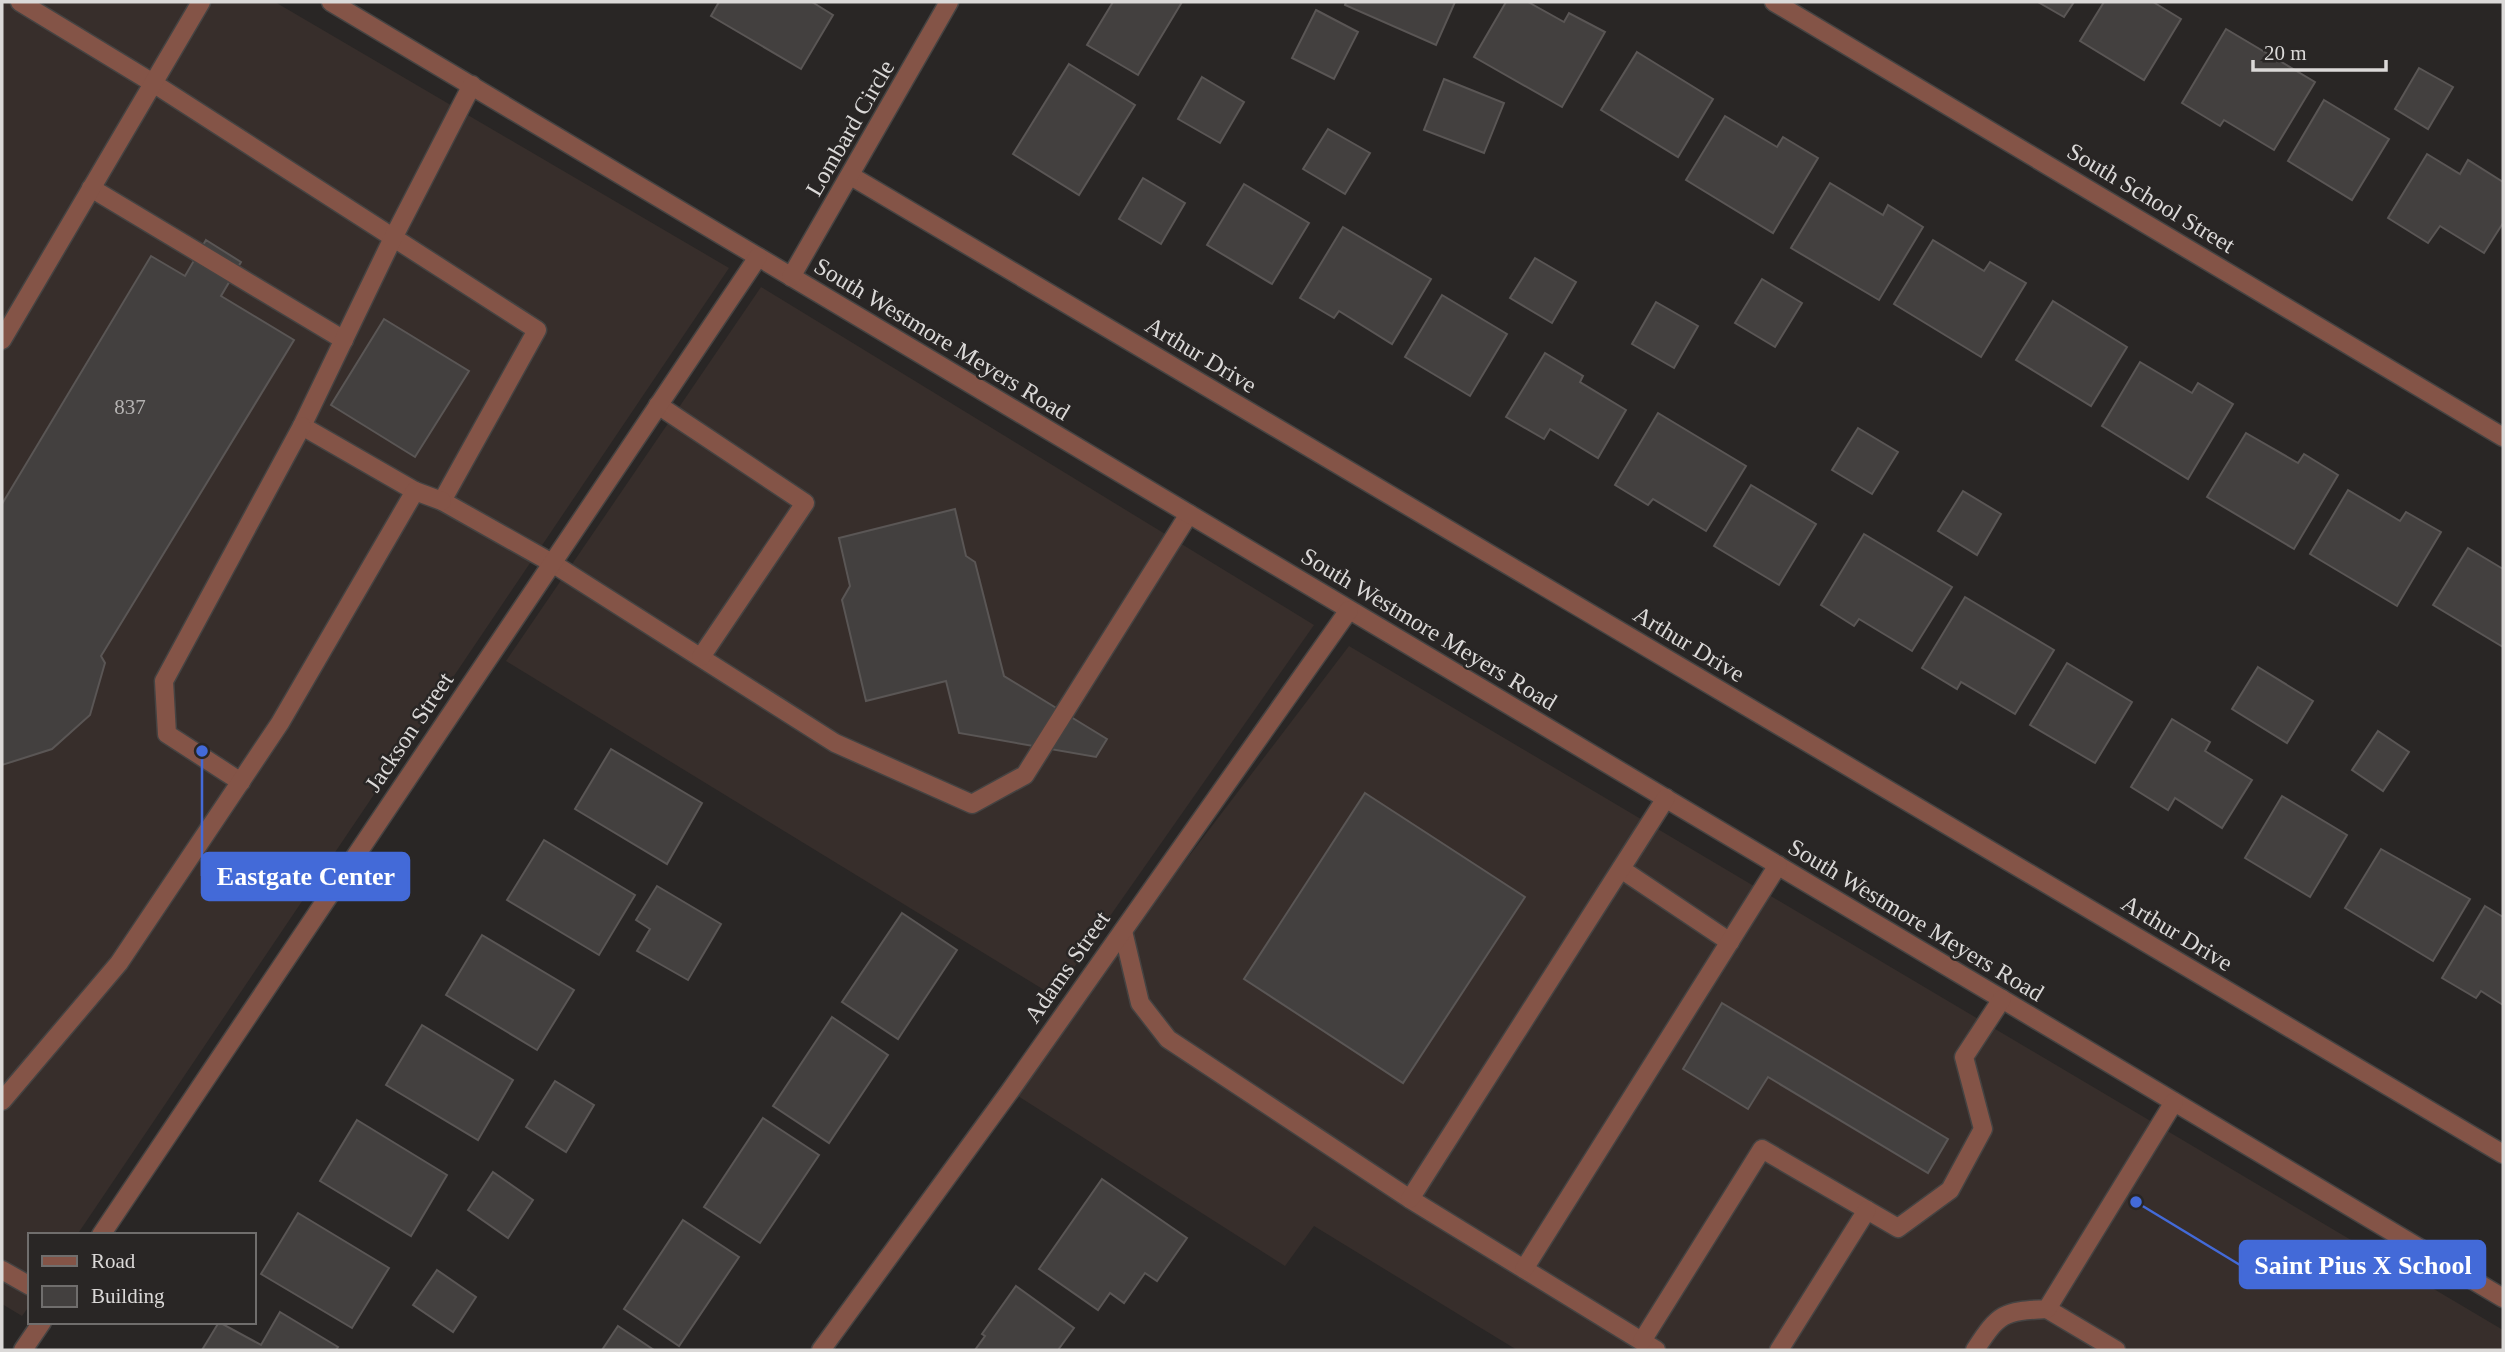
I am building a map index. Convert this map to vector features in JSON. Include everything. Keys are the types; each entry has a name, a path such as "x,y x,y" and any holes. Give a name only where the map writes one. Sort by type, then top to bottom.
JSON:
{"street":[{"path":"20,2 153,83 537,330 442,501"},
{"path":"2,340 201,2"},
{"name":"South Westmore Meyers Road","path":"331,2 2503,1298"},
{"name":"Lombard Circle","path":"791,277 948,2"},
{"name":"South School Street","path":"1774,2 2503,437"},
{"path":"241,782 167,734 164,681 302,426 393,238 472,86"},
{"name":"Arthur Drive","path":"851,176 2503,1154"},
{"path":"91,188 344,340"},
{"name":"Jackson Street","path":"102,1233 758,257"},
{"path":"658,405 805,503 701,657"},
{"path":"302,426 415,491 442,501 552,563 835,743 972,804 1025,775 1189,514"},
{"path":"2,1101 119,963 281,723 415,491"},
{"name":"Adams Street","path":"821,1350 1123,931 1349,610"},
{"path":"1410,1199 1666,798"},
{"path":"1524,1269 1778,865"},
{"path":"1621,869 1730,942"},
{"path":"1123,931 1140,1003 1168,1039 1410,1199 1649,1346 1762,1149 1898,1228 1950,1190 1983,1129 1964,1057 2002,999"},
{"path":"2047,1309 2175,1102"},
{"path":"1779,1350 1867,1210"},
{"path":"2,1270 28,1285"},
{"path":"1975,1350 1994,1321 2014,1311 2047,1309 2116,1350"},
{"path":"23,1350 41,1324"}],"shaded area":[{"path":"2,2 275,2 729,268 78,1233 28,1233 28,1308 22,1316 2,1304"},
{"path":"761,287 1314,625 1054,996 506,661"},
{"path":"1349,646 2503,1330 2503,1350 1517,1350 1314,1226 1285,1266 1010,1091"}],"building":[{"path":"719,2 812,2 833,15 801,69 711,16"},
{"path":"1113,2 1182,2 1138,75 1087,45"},
{"path":"1346,2 1455,2 1436,45 1345,5"},
{"path":"1506,2 1528,2 1564,22 1569,13 1605,32 1562,107 1474,57"},
{"path":"2038,2 2074,2 2064,17"},
{"path":"2104,2 2153,2 2181,19 2144,80 2080,41"},
{"path":"1316,10 1358,32 1334,79 1292,58"},
{"path":"2226,29 2315,82 2274,150 2224,120 2220,126 2182,103"},
{"path":"1637,52 1713,99 1678,157 1601,110"},
{"path":"1069,64 1135,105 1079,195 1013,154"},
{"path":"2419,68 2453,87 2428,129 2395,109"},
{"path":"1202,77 1244,102 1220,143 1178,119"},
{"path":"1444,79 1504,103 1484,153 1424,130"},
{"path":"2324,100 2389,139 2352,200 2288,161"},
{"path":"1725,116 1777,147 1783,137 1818,158 1773,233 1686,180"},
{"path":"1328,129 1370,153 1345,194 1303,169"},
{"path":"2427,154 2460,174 2468,160 2503,182 2503,223 2484,253 2440,226 2428,243 2388,218"},
{"path":"1143,178 1185,203 1161,244 1119,219"},
{"path":"1830,183 1883,215 1888,205 1923,227 1879,300 1791,248"},
{"path":"1244,184 1309,223 1272,284 1207,245"},
{"path":"1343,227 1431,279 1392,344 1339,311 1334,318 1300,298"},
{"path":"206,240 241,262 221,296 294,340 101,656 105,663 90,715 52,749 2,765 2,504 151,256 185,276"},
{"path":"1933,240 1984,271 1990,262 2026,283 1981,357 1894,304"},
{"path":"1535,258 1576,282 1552,323 1510,298"},
{"path":"1762,279 1802,303 1775,347 1735,323"},
{"path":"1442,295 1507,334 1470,396 1405,357"},
{"path":"2053,301 2127,347 2091,406 2016,360"},
{"path":"1656,302 1698,326 1674,368 1632,344"},
{"path":"384,319 469,371 415,457 331,405"},
{"path":"1545,353 1583,376 1580,382 1626,410 1598,458 1550,429 1544,439 1506,417"},
{"path":"2140,362 2192,393 2198,383 2233,404 2188,479 2102,426"},
{"path":"1658,413 1746,466 1706,531 1653,499 1648,505 1615,485"},
{"path":"1858,428 1898,452 1872,494 1832,470"},
{"path":"2246,433 2298,463 2304,454 2338,475 2294,549 2207,497"},
{"path":"1751,485 1816,524 1779,585 1714,546"},
{"path":"2348,490 2400,521 2406,512 2441,532 2397,606 2310,554"},
{"path":"1963,491 2001,514 1977,555 1938,531"},
{"path":"955,509 966,556 975,562 1004,676 1107,739 1096,757 959,733 946,681 866,701 842,600 850,586 839,538"},
{"path":"1864,534 1952,587 1912,651 1859,619 1854,626 1821,605"},
{"path":"2468,548 2503,569 2503,647 2433,605"},
{"path":"1965,597 2054,650 2015,714 1961,682 1957,689 1922,668"},
{"path":"2067,663 2132,702 2095,763 2030,725"},
{"path":"2258,667 2313,701 2287,743 2232,709"},
{"path":"2172,719 2210,742 2205,751 2252,780 2222,828 2175,798 2168,810 2131,787"},
{"path":"2378,731 2409,752 2383,791 2352,770"},
{"path":"611,749 702,803 667,864 575,809"},
{"path":"1365,793 1525,897 1403,1083 1244,979"},
{"path":"2282,796 2347,835 2310,897 2245,858"},
{"path":"544,840 635,895 599,955 507,900"},
{"path":"2381,849 2470,899 2433,961 2345,908"},
{"path":"657,886 721,924 688,980 637,951 650,929 636,920"},
{"path":"2485,906 2503,917 2503,1005 2481,991 2476,998 2442,978"},
{"path":"902,913 957,950 898,1039 842,1002"},
{"path":"482,935 574,990 537,1050 446,995"},
{"path":"1722,1003 1948,1139 1928,1173 1768,1077 1748,1109 1683,1069"},
{"path":"832,1017 888,1055 829,1143 773,1106"},
{"path":"422,1025 513,1080 478,1140 386,1085"},
{"path":"555,1081 594,1105 566,1152 526,1127"},
{"path":"763,1118 819,1155 760,1243 704,1207"},
{"path":"357,1120 447,1175 411,1236 320,1181"},
{"path":"493,1172 533,1200 508,1238 468,1210"},
{"path":"1102,1179 1187,1238 1157,1281 1145,1273 1124,1303 1110,1293 1098,1310 1039,1269"},
{"path":"298,1213 389,1268 352,1328 261,1274"},
{"path":"683,1220 739,1257 679,1346 624,1309"},
{"path":"437,1270 476,1297 453,1332 413,1305"},
{"path":"1016,1286 1074,1328 1058,1350 975,1350 985,1336 982,1334"},
{"path":"280,1312 338,1347 336,1350 202,1350 218,1324 223,1324 261,1345"},
{"path":"618,1326 654,1350 602,1350"}],"place":[{"name":"Eastgate Center","path":"202,751"},
{"name":"Saint Pius X School","path":"2136,1202"}]}
